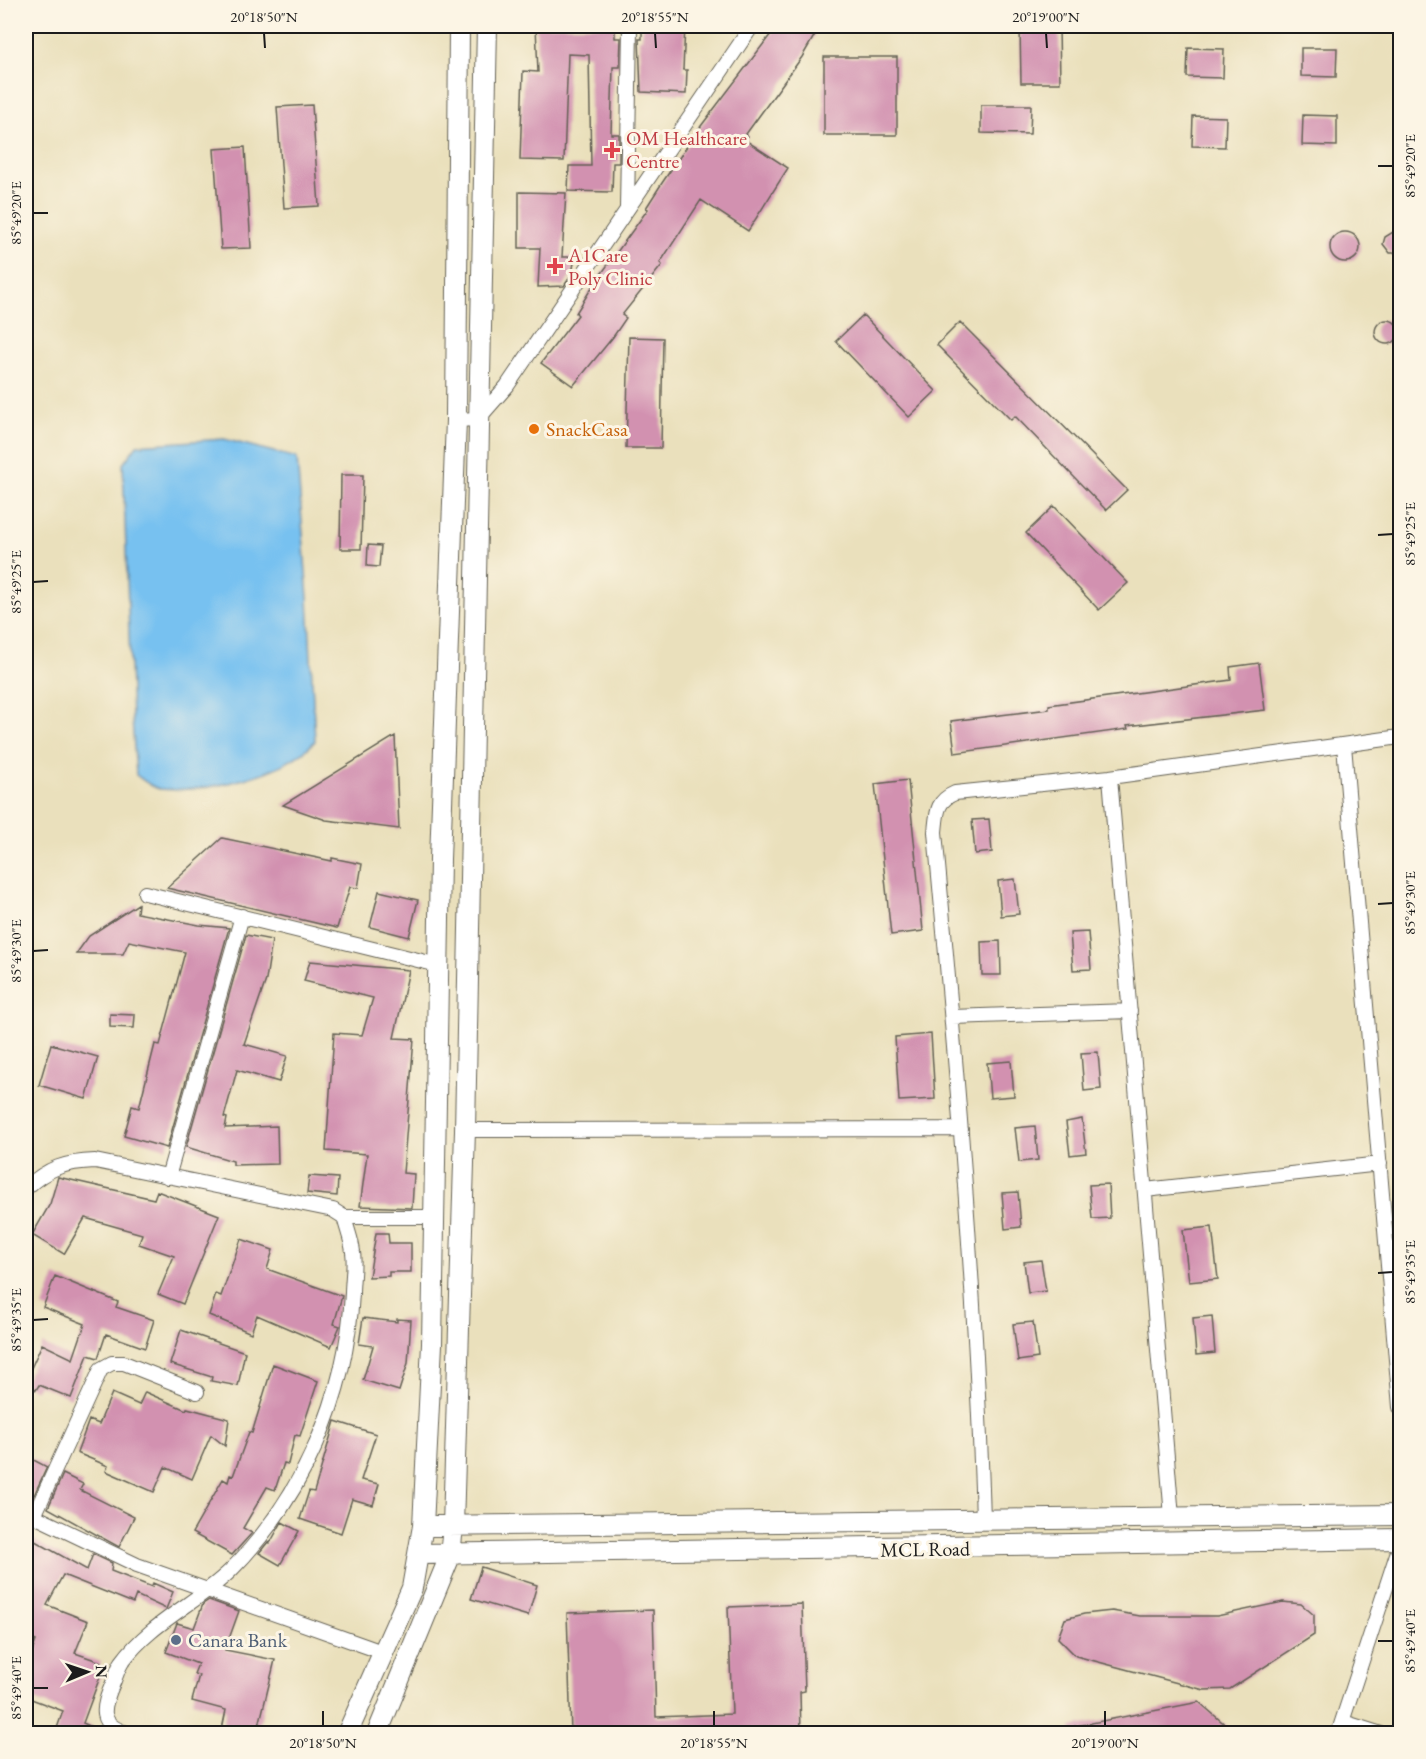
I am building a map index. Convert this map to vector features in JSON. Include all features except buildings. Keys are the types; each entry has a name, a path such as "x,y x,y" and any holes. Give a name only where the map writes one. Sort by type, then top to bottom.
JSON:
{"main road":[{"path":"347,1734 412,1588 423,1526 432,1344 438,965 456,420 459,26"},
{"path":"377,1734 450,1556 453,1526 465,1130 487,26"},
{"name":"MCL Road","path":"423,1526 1401,1515"},
{"name":"MCL Road","path":"419,1554 450,1556 1401,1539"}],"street":[{"path":"627,210 630,26"},
{"path":"456,420 478,419 551,324 751,26"},
{"path":"983,1519 979,1380 961,1129 935,832 937,806 945,797 955,793 1110,777 1401,738"},
{"path":"1344,745 1401,1407"},
{"path":"1110,777 1172,1517"},
{"path":"145,893 438,965"},
{"path":"168,1177 242,916"},
{"path":"952,1017 1130,1011"},
{"path":"465,1130 961,1129"},
{"path":"26,1188 40,1175 69,1162 95,1161 333,1210 344,1217 433,1217"},
{"path":"1145,1190 1380,1164"},
{"path":"131,1734 109,1723 104,1713 104,1703 121,1662 153,1631 227,1573 259,1541 295,1484 323,1431 338,1384 350,1321 354,1254 344,1217"},
{"path":"197,1392 124,1363 112,1363 101,1369 30,1514 136,1565 207,1588 385,1653"},
{"path":"1382,1734 1341,1728 1401,1545"}],"water":[{"path":"224,439 297,458 308,598 315,741 302,753 284,763 243,779 199,788 160,789 136,775 123,464 137,445"}],"place":[{"name":"OM Healthcare Centre","path":"612,150"},
{"name":"A1Care Poly Clinic","path":"555,266"},
{"name":"SnackCasa","path":"534,429"},
{"name":"Canara Bank","path":"176,1640"}]}
